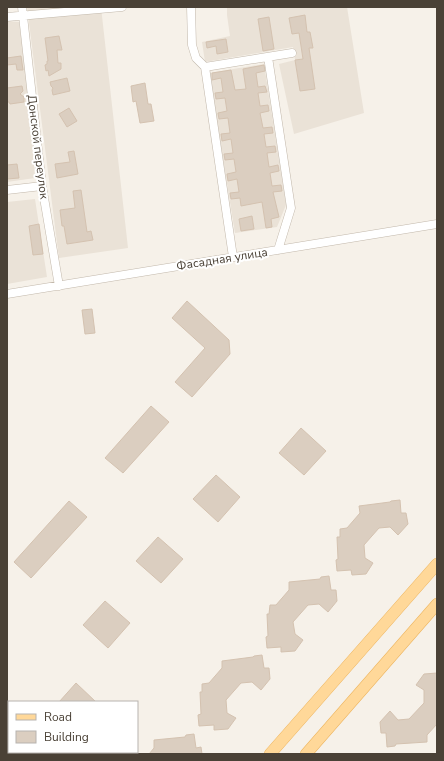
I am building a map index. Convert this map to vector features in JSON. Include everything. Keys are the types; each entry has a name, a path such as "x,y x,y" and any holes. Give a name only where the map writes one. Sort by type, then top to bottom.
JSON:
{"main road":[{"path":"270,754 437,564"},
{"path":"306,754 437,604"}],"street":[{"name":"Донской переулок","path":"22,7 42,186 59,286"},
{"path":"7,17 122,7"},
{"path":"191,7 192,45 196,58 205,67 233,257"},
{"path":"205,67 292,53"},
{"path":"268,57 291,208 278,250"},
{"path":"7,190 42,186"},
{"name":"Фасадная улица","path":"7,294 437,224"}],"shaded area":[{"path":"27,7 101,7 128,248 59,258"},
{"path":"227,7 347,7 364,113 294,134 279,64 295,60 293,47 205,62 202,42 230,36"},
{"path":"7,21 19,22 29,93 35,178 7,182"},
{"path":"264,64 286,205 277,227 235,233 209,73"},
{"path":"35,199 47,277 7,284 7,202"}],"building":[{"path":"305,15 307,32 310,32 313,48 309,48 315,89 300,91 295,60 303,59 299,33 292,34 289,18"},
{"path":"269,17 274,49 263,51 258,19"},
{"path":"59,36 62,50 57,50 58,63 61,63 61,69 49,76 45,65 48,61 45,38"},
{"path":"226,39 228,52 217,54 216,46 207,48 206,42"},
{"path":"21,56 23,70 17,70 16,64 7,65 7,58"},
{"path":"264,65 265,71 256,73 258,87 265,86 267,92 258,93 260,106 268,105 269,111 260,113 263,128 272,127 273,133 264,134 266,147 275,146 276,152 267,153 269,167 278,165 279,171 270,173 272,186 281,185 282,191 273,192 279,217 271,219 272,227 266,228 262,202 241,206 240,198 231,199 230,193 239,192 237,179 228,181 227,174 236,172 234,159 225,160 224,154 233,153 231,139 222,141 221,134 230,133 228,118 219,119 218,113 227,111 225,98 216,99 215,93 223,92 221,78 212,80 212,73 231,70 235,90 246,89 243,69"},
{"path":"67,78 70,91 53,95 53,88 50,82"},
{"path":"145,83 148,104 151,104 154,121 140,123 136,101 133,102 131,86"},
{"path":"22,86 23,91 20,94 24,97 24,102 10,104 7,102 7,88"},
{"path":"69,108 77,121 67,127 59,114"},
{"path":"74,151 78,174 57,178 55,164 70,162 68,152"},
{"path":"17,164 19,178 7,179 7,165"},
{"path":"81,190 87,232 91,231 93,240 67,244 64,226 62,226 60,210 75,208 73,191"},
{"path":"252,216 254,229 241,231 239,219"},
{"path":"39,224 43,254 33,255 29,226"},
{"path":"187,301 229,340 230,354 192,397 175,382 205,348 172,318"},
{"path":"92,309 95,333 85,334 82,310"},
{"path":"151,406 169,422 123,473 105,458"},
{"path":"301,428 326,451 304,475 279,453"},
{"path":"216,475 240,497 218,522 193,499"},
{"path":"400,500 401,513 406,513 408,524 398,535 390,527 379,528 364,545 365,558 373,563 366,574 352,575 351,570 337,571 337,537 340,537 340,529 347,528 360,513 359,506"},
{"path":"69,501 87,517 31,578 14,562"},
{"path":"158,537 183,559 161,583 136,561"},
{"path":"329,576 331,590 336,590 337,601 328,612 319,604 308,605 293,622 295,634 303,640 295,651 281,652 281,647 267,648 267,614 269,614 270,605 276,605 289,590 289,582 320,579 321,577"},
{"path":"105,601 130,623 108,648 83,625"},
{"path":"262,655 264,668 269,668 270,679 261,690 252,682 241,683 226,700 227,713 236,718 228,729 214,730 214,725 199,726 198,715 201,714 200,692 202,692 202,684 209,683 222,668 222,661"},
{"path":"437,673 437,724 427,735 427,742 396,744 395,746 387,747 386,733 381,733 380,722 390,711 398,720 409,719 424,703 424,690 416,685 424,674"},
{"path":"76,683 95,701 60,701"},
{"path":"194,734 196,748 201,747 202,754 149,754 154,748 154,740 185,737 186,735"}]}
